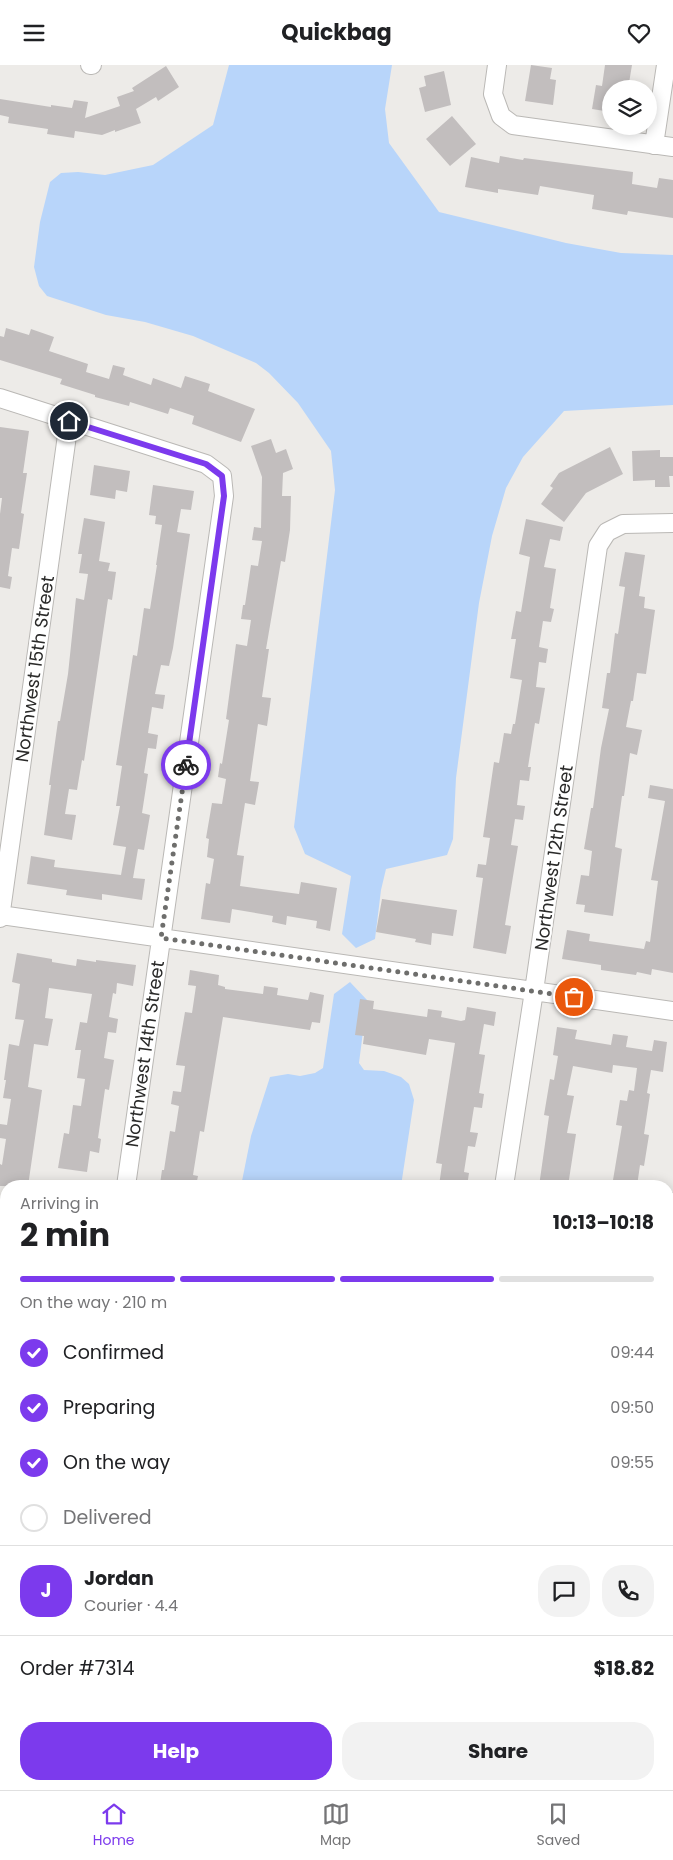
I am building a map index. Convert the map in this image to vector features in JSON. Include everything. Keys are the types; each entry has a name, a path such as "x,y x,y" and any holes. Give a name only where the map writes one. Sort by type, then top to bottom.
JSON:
{"street":[{"path":"497,65 493,94 500,116 513,125 673,147"},
{"path":"654,145 666,65"},
{"path":"0,398 69,421"},
{"name":"Northwest 14th Street","path":"69,421 206,464 222,476 224,496 127,1180"},
{"name":"Northwest 15th Street","path":"0,916 69,421"},
{"name":"Northwest 12th Street","path":"505,1180 598,546 607,532 623,524 673,523"},
{"path":"0,916 673,1011"}],"water":[{"path":"229,65 392,65 385,109 389,143 439,212 566,243 621,253 673,255 673,405 564,411 523,457 506,488 492,536 479,603 456,778 453,839 447,855 386,869 381,890 375,939 356,948 342,934 351,876 305,854 294,827 335,490 331,451 298,403 269,373 256,363 193,336 145,322 106,315 47,296 39,286 34,267 40,222 50,182 61,173 78,172 105,175 153,165 213,125"},
{"path":"350,982 367,1000 359,1063 364,1070 384,1071 401,1077 409,1084 414,1100 402,1180 242,1180 251,1136 270,1077 288,1074 300,1076 315,1073 323,1068 334,994"}],"building":[{"path":"531,65 552,68 550,79 556,80 553,105 525,101"},
{"path":"605,65 632,65 630,80 603,80"},
{"path":"166,66 179,87 158,101 156,97 136,109 141,123 115,132 115,130 102,135 75,131 74,138 47,134 48,129 8,123 9,117 0,115 0,99 51,107 51,105 72,108 74,100 88,102 85,118 120,106 117,97 134,91 132,88"},
{"path":"444,71 451,105 425,112 419,88 426,86 424,76"},
{"path":"596,85 602,86 602,111 592,109"},
{"path":"452,116 476,144 450,166 426,139"},
{"path":"500,156 633,172 632,184 657,188 659,178 673,180 673,218 628,211 627,215 592,209 594,195 540,186 538,195 498,189 498,193 465,187 471,157 499,163"},
{"path":"6,328 29,335 31,329 54,337 49,351 88,364 86,372 109,379 113,365 125,368 123,375 151,385 153,378 181,388 185,376 210,384 208,391 255,409 241,442 192,424 194,416 170,408 168,414 130,402 129,406 95,397 95,395 60,384 62,379 0,360 0,336 4,337"},
{"path":"0,427 29,431 23,473 27,473 21,513 24,514 19,549 12,548 8,576 12,577 10,589 0,587 0,514 2,498 0,498"},
{"path":"271,439 276,453 286,449 293,469 283,473 282,496 291,496 290,530 285,562 281,561 266,649 269,649 262,697 271,698 267,726 258,724 250,781 259,782 255,805 245,803 237,855 244,856 240,886 299,894 301,882 337,888 330,931 316,928 317,921 287,916 286,925 272,922 273,916 232,909 230,923 201,919 206,883 210,884 214,859 207,857 209,839 206,838 212,803 222,804 226,779 218,777 229,720 226,719 236,644 247,646 251,620 241,619 243,605 245,605 251,565 258,566 262,541 252,540 254,527 261,528 262,477 251,446"},
{"path":"610,447 623,474 586,493 564,522 541,504 553,488 550,486 559,473"},
{"path":"660,450 660,457 673,457 673,476 669,476 670,487 655,487 655,480 633,481 632,451"},
{"path":"94,465 130,471 127,492 116,490 115,499 90,495"},
{"path":"153,485 194,491 191,510 181,509 177,532 190,534 173,648 169,666 161,665 155,694 165,695 163,709 152,707 148,733 158,735 156,749 148,748 144,773 148,774 142,813 150,815 144,850 138,849 133,878 145,879 142,900 102,894 102,900 66,895 67,890 27,884 31,856 55,860 54,867 121,875 126,847 113,845 120,806 116,806 122,766 116,765 133,655 137,656 144,608 150,609 157,565 162,525 155,524 156,516 149,515"},
{"path":"84,518 105,522 99,561 110,563 108,571 116,572 112,600 108,599 84,761 82,760 77,790 69,789 65,814 76,815 72,840 44,835 58,721 60,721 68,674 76,598 84,600 88,574 79,573 82,554 78,554"},
{"path":"526,519 563,527 560,541 550,539 544,567 556,569 550,608 554,609 551,622 543,621 539,647 548,649 546,663 539,662 536,687 545,688 539,724 535,723 528,767 531,767 529,781 520,780 517,805 525,806 523,820 515,819 511,845 518,846 505,925 511,926 506,954 473,948 483,878 476,877 478,864 486,865 490,838 483,837 494,762 499,763 504,733 511,734 513,724 515,724 522,680 510,678 516,639 511,639 516,611 521,612 530,557 519,554"},
{"path":"625,552 645,555 639,596 645,597 644,608 655,610 646,674 637,673 633,701 631,701 626,727 642,730 637,755 630,753 624,796 622,796 615,847 622,849 613,916 584,912 585,905 576,904 581,875 589,876 592,851 584,849 591,808 593,808 601,748 609,709 602,708 607,673 610,673 615,633 618,634 625,587 619,586"},
{"path":"650,785 673,789 673,973 652,969 651,975 637,972 636,975 601,970 601,965 562,959 567,930 590,934 589,941 644,949 646,941 650,942 658,881 651,880 665,801 648,798"},
{"path":"382,899 457,910 453,936 432,933 431,945 415,942 416,939 376,932"},
{"path":"17,953 52,959 52,962 76,966 77,959 136,965 133,986 117,983 116,994 113,993 109,1017 118,1019 116,1033 108,1032 104,1058 114,1060 109,1090 105,1089 98,1138 101,1139 99,1153 90,1151 87,1172 58,1168 64,1133 69,1134 73,1105 81,1106 85,1079 77,1078 81,1050 75,1050 80,1022 87,1023 92,994 49,988 45,1018 53,1019 48,1046 34,1044 28,1087 42,1090 29,1180 0,1180 0,1164 2,1165 6,1139 0,1138 0,1124 7,1125 11,1099 3,1098 9,1044 19,1046 24,1020 15,1019 20,984 12,982"},
{"path":"190,970 219,975 218,985 225,987 225,989 263,994 264,986 278,988 277,995 308,1000 310,992 324,995 320,1023 312,1022 310,1030 223,1017 204,1132 200,1131 193,1175 198,1176 197,1180 161,1180 170,1131 175,1132 179,1106 171,1104 173,1091 181,1092 185,1066 176,1065 185,1012 192,1013 196,986 188,985"},
{"path":"360,999 374,1001 373,1009 427,1017 428,1009 442,1011 441,1017 461,1021 465,1020 467,1007 496,1012 494,1026 484,1024 479,1054 485,1055 479,1093 484,1094 482,1108 474,1107 470,1132 478,1133 475,1147 468,1146 464,1172 469,1173 468,1180 440,1180 442,1164 436,1163 455,1043 429,1039 426,1055 363,1044 364,1036 355,1035"},
{"path":"557,1027 577,1030 575,1039 611,1045 613,1034 628,1036 626,1047 652,1051 654,1040 667,1042 663,1072 651,1070 647,1093 650,1094 644,1134 649,1135 644,1166 640,1165 638,1180 613,1180 622,1126 616,1125 620,1100 627,1101 629,1090 634,1091 637,1068 613,1065 612,1073 573,1066 567,1095 574,1096 567,1133 576,1134 569,1180 540,1180 549,1116 544,1115 550,1079 554,1080 558,1056 553,1055"}],"way so far":[{"path":"186,765 161,938 574,997"}],"route":[{"path":"69,421 206,464 222,476 224,496 186,765"}]}
